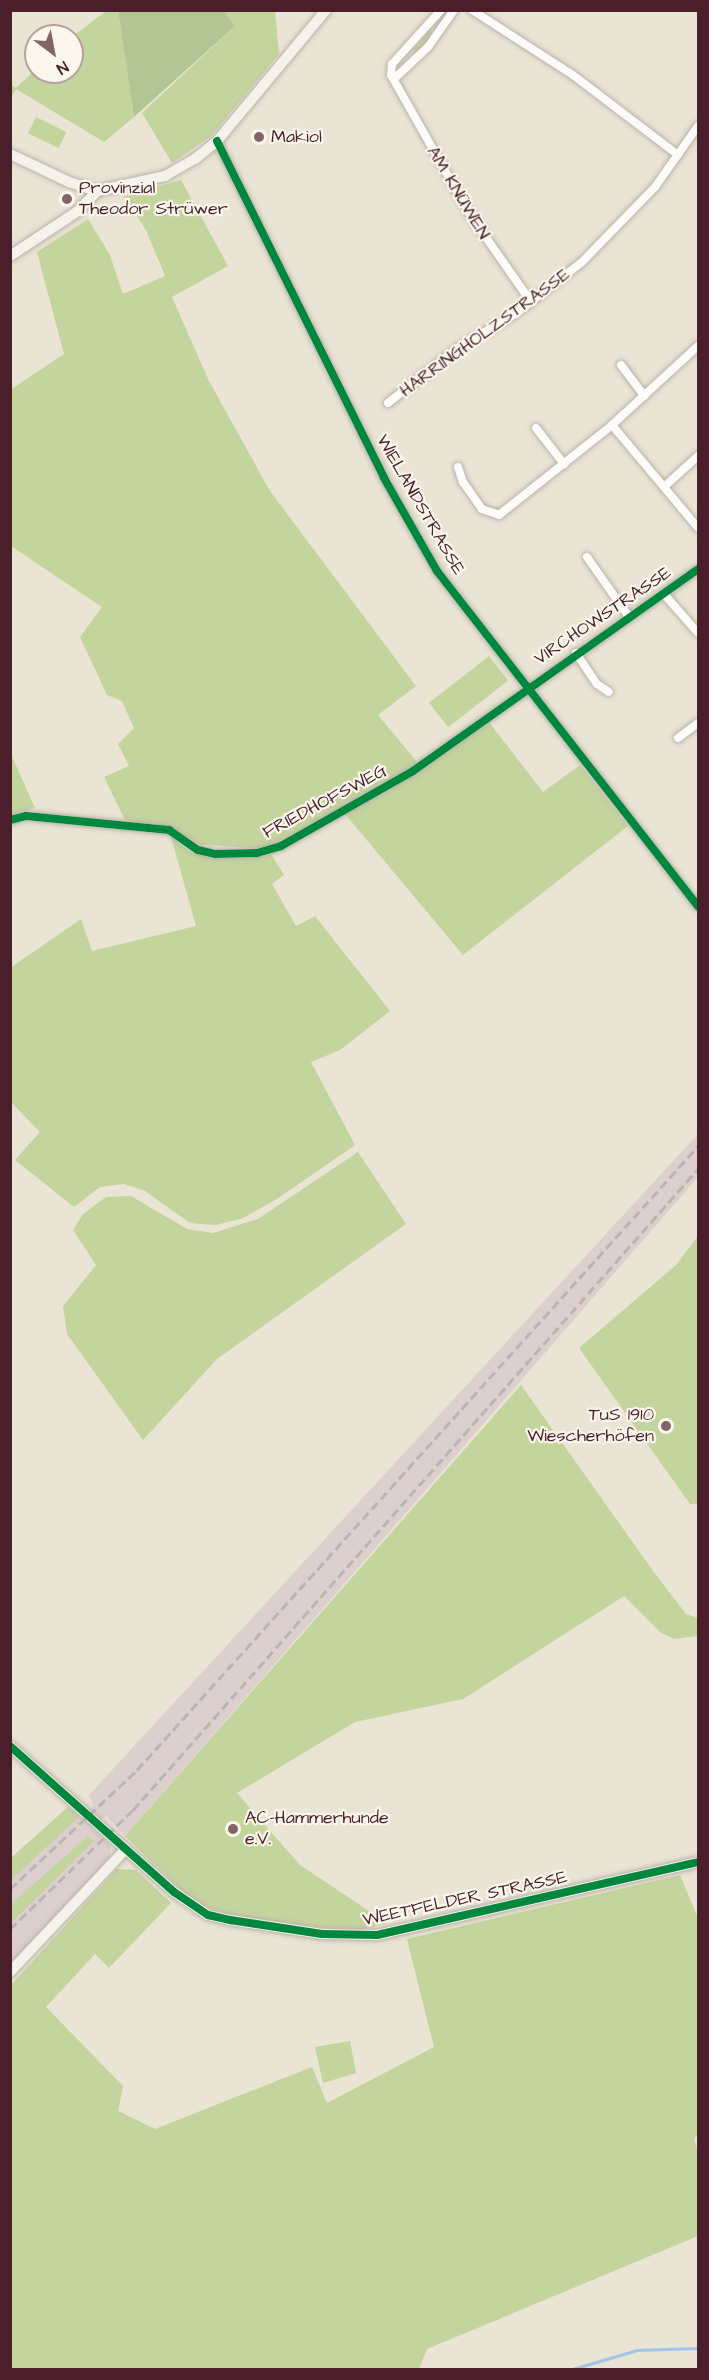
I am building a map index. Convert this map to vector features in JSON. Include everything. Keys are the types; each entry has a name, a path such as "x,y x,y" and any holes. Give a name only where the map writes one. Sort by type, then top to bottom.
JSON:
{"street":[{"path":"10,154 69,182 97,191 165,176 195,159 217,141 326,10"},
{"path":"441,10 392,64 389,69 394,79 428,47 454,10"},
{"path":"472,10 573,75 678,155"},
{"name":"AM KNÜWEN","path":"394,79 469,213 531,302"},
{"name":"HARRINGHOLZSTRASSE","path":"388,403 458,348 531,302 608,238 678,155 699,126"},
{"name":"WIELANDSTRASSE","path":"217,141 384,478 421,545 525,688 699,906"},
{"path":"10,256 78,211 97,191"},
{"path":"459,467 463,482 482,509 492,515 499,515 612,425 699,346"},
{"path":"621,365 644,396"},
{"path":"612,425 699,528"},
{"path":"536,428 564,464"},
{"path":"665,486 699,456"},
{"name":"VIRCHOWSTRASSE","path":"587,556 630,618"},
{"name":"VIRCHOWSTRASSE","path":"525,688 699,569"},
{"name":"VIRCHOWSTRASSE","path":"664,594 699,633"},
{"name":"VIRCHOWSTRASSE","path":"576,653 597,684 609,692"},
{"name":"FRIEDHOFSWEG","path":"10,820 27,816 169,830 198,850 257,854 281,846 413,771 525,688"},
{"path":"678,738 699,723"},
{"name":"WEETFELDER STRASSE","path":"10,1746 174,1892 208,1915 355,1937 424,1927 699,1862"},
{"path":"10,1972 126,1849"}],"shaded area":[{"path":"698,1134 698,1177 125,1836 106,1816 92,1828 111,1846 110,1857 11,1966 11,1858 68,1807 81,1818 94,1806 89,1795"}],"green space":[{"path":"106,11 118,11 134,117 104,142 16,89 11,98 11,85 16,88 24,80 24,84 84,84 84,28"},
{"path":"118,11 224,11 235,26 134,117"},
{"path":"224,11 275,11 279,54 211,136 172,163 142,113 235,26"},
{"path":"429,30 434,34 418,53 413,49"},
{"path":"36,117 67,132 59,148 28,133"},
{"path":"181,180 228,266 172,297 209,381 270,491 416,686 378,715 418,763 344,810 265,849 194,844 174,828 125,820 104,777 129,766 118,744 134,728 122,701 107,695 80,637 102,607 11,546 10,390 64,354 37,252 88,219 110,255 123,294 165,276 146,230 124,196"},
{"path":"489,656 508,680 448,727 429,703"},
{"path":"488,721 543,792 580,765 628,826 463,955 345,814 415,775"},
{"path":"10,752 35,808 11,815 10,815"},
{"path":"171,837 189,851 207,857 245,858 271,854 284,875 272,884 296,926 315,916 390,1011 340,1050 311,1062 355,1145 277,1199 241,1219 215,1225 190,1223 145,1191 124,1184 100,1187 74,1207 15,1160 40,1132 11,1102 10,968 81,919 92,951 196,926"},
{"path":"358,1152 406,1224 217,1359 143,1440 67,1334 63,1306 96,1265 73,1230 83,1214 106,1197 131,1196 187,1229 213,1233 258,1219"},
{"name":"TuS 1910 Wiescherhöfen","path":"698,1236 698,1504 690,1504 579,1348 676,1265"},
{"path":"521,1385 656,1575 686,1614 698,1618 698,1636 674,1639 661,1633 624,1596 463,1699 355,1722 237,1793 300,1865 387,1923 353,1932 233,1916 194,1902 125,1836"},
{"path":"68,1807 79,1817 11,1880 11,1858"},
{"path":"88,1836 94,1841 11,1923 11,1904"},
{"path":"117,1869 136,1870 171,1903 109,1968 95,1954 46,2007 123,2086 118,2111 155,2129 312,2067 327,2103 434,2047 407,1939 680,1875 698,1918 698,2134 694,2139 698,2153 698,2236 427,2349 419,2369 11,2369 11,1985"},
{"path":"350,2041 356,2073 323,2083 315,2047"}],"waterway":[{"path":"569,2370 637,2350 698,2348"}],"railway":[{"path":"10,1889 137,1770 698,1146"},
{"path":"10,1929 133,1810 698,1169"}],"cycle path":[{"path":"217,141 384,478 437,571 698,906"},
{"path":"10,820 26,816 169,830 198,850 216,854 257,853 281,846 413,771 698,569"},
{"path":"10,1746 174,1892 208,1915 230,1920 322,1934 377,1935 698,1862"}],"place":[{"name":"Makiol","path":"259,137"},
{"name":"Provinzial Theodor Strüwer","path":"67,199"},
{"name":"TuS 1910 Wiescherhöfen","path":"666,1426"},
{"name":"AC-Hammerhunde e.V.","path":"233,1829"}]}
